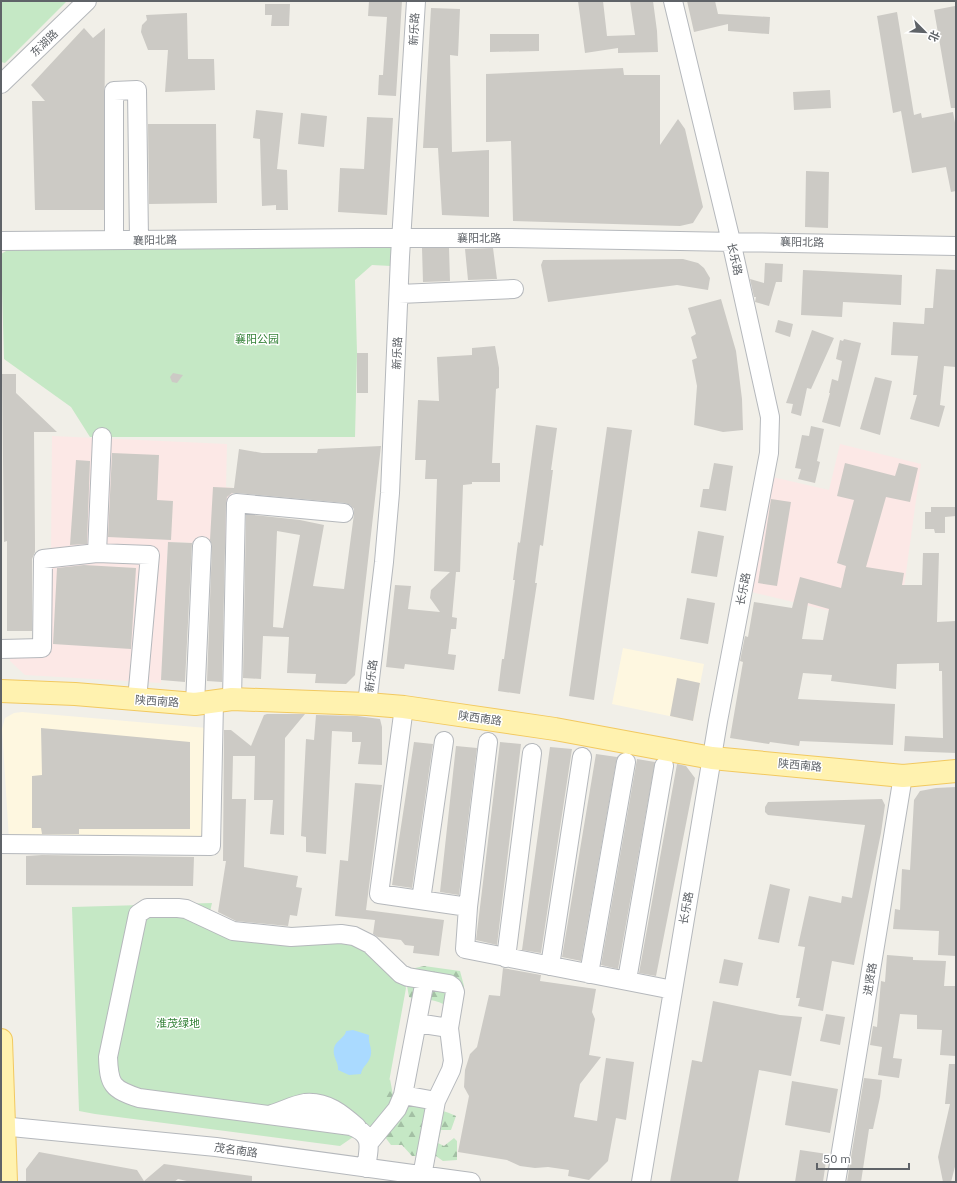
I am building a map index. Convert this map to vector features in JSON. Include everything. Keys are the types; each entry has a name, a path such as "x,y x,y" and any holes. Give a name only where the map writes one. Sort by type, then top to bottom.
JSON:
{"main road":[{"name":"陕西南路","path":"1,691 76,694 138,700 367,704 404,707 555,729 712,758 903,776 956,772"},
{"path":"1,1040 6,1182"}],"street":[{"name":"东湖路","path":"1,84 87,1"},
{"name":"新乐路","path":"367,704 390,493 399,294 416,1"},
{"name":"长乐路","path":"641,1182 712,758 769,453 770,417 731,241 672,1"},
{"path":"114,240 114,91 137,90 139,240"},
{"name":"襄阳北路","path":"1,241 402,238 731,241 956,246"},
{"path":"399,294 514,289"},
{"path":"97,553 102,437"},
{"path":"1,844 211,846 214,702 236,503 344,513"},
{"path":"202,546 214,702"},
{"path":"1,650 42,648 43,560 97,553 150,555 138,700"},
{"path":"404,707 379,894 468,907"},
{"path":"421,900 444,741"},
{"path":"488,742 464,949 673,990"},
{"path":"506,958 532,753"},
{"path":"550,966 582,757"},
{"path":"589,974 626,762"},
{"path":"627,980 664,766"},
{"name":"进贤路","path":"836,1182 903,776"},
{"path":"369,1135 351,1126 139,1098 117,1089 109,1076 108,1057 138,914 147,908 178,908 186,910 233,931 292,937 341,934 354,936 370,944 401,974 408,977 449,984 453,987 455,992 449,1028 453,1060 448,1076 436,1101 422,1176"},
{"path":"366,1168 369,1135 396,1109 403,1095 425,980"},
{"path":"417,1023 449,1028"},
{"path":"403,1095 436,1101"},
{"name":"茂名南路","path":"3,1126 216,1147 471,1182"}],"shaded area":[{"path":"52,436 227,444 226,487 233,488 230,544 168,542 161,683 25,675 10,661 8,644 38,642 51,553"},
{"path":"840,444 921,464 900,616 864,619 747,591 768,476 829,490"},
{"path":"623,648 704,664 693,721 612,704"},
{"path":"22,712 207,728 204,839 9,839 2,729 5,718 14,713"}],"green space":[{"path":"1,1 67,1 5,63 1,62"},
{"name":"襄阳公园","path":"386,241 392,249 391,266 372,265 355,280 357,353 355,437 90,437 71,407 4,359 1,254 11,248"},
{"name":"淮茂绿地","path":"212,903 207,924 347,942 369,952 402,980 406,988 385,1104 371,1122 340,1146 79,1111 72,907"},
{"path":"424,966 460,971 464,986 457,1002 445,1005 430,1000 417,1000 409,997 406,980 411,969"},
{"path":"390,1079 394,1101 425,1106 456,1116 451,1130 441,1130 438,1143 444,1146 454,1138 457,1141 457,1160 443,1161 436,1156 412,1156 402,1145 391,1145 385,1137 362,1120"}],"water":[{"path":"353,1030 369,1035 371,1054 361,1074 349,1075 338,1070 334,1048 346,1031"}],"building":[{"path":"369,1 402,1 396,96 378,95 379,75 383,75 387,17 368,16"},
{"path":"578,1 603,1 607,36 635,35 630,1 653,1 658,52 618,53 618,48 585,53"},
{"path":"687,1 715,1 718,14 770,17 769,34 728,31 728,24 694,32"},
{"path":"265,4 290,4 289,26 271,26 272,15 265,15"},
{"path":"955,6 956,108 951,108 934,10"},
{"path":"431,8 460,9 458,56 450,55 452,152 489,150 489,217 442,215 438,148 423,148"},
{"path":"897,12 914,115 921,113 922,118 953,112 956,128 956,191 951,192 946,167 912,173 901,111 893,113 877,16"},
{"path":"187,13 188,59 214,59 215,90 165,92 168,50 148,50 141,32 142,25 147,20 146,15"},
{"path":"84,28 93,38 105,28 104,210 35,210 32,101 45,101 31,85"},
{"path":"490,34 539,34 539,51 490,52"},
{"path":"623,68 624,75 660,75 660,145 678,119 685,129 703,207 693,223 680,226 513,221 511,141 486,142 486,74"},
{"path":"830,90 831,108 794,110 793,92"},
{"path":"256,110 283,113 277,169 287,170 288,210 276,210 276,205 262,206 260,139 253,138"},
{"path":"301,113 327,116 324,147 298,144"},
{"path":"367,117 393,118 387,215 338,212 340,168 364,169"},
{"path":"148,124 216,124 217,203 149,204"},
{"path":"806,171 829,172 828,228 805,227"},
{"path":"422,248 449,248 450,281 423,282"},
{"path":"493,248 497,279 468,280 465,249"},
{"path":"683,259 698,263 704,268 710,278 708,290 677,285 548,302 541,265 543,260"},
{"path":"765,263 783,264 782,282 776,282 769,306 755,302 756,297 754,297 750,279 764,283"},
{"path":"936,269 956,270 956,367 944,366 940,405 945,406 939,427 910,419 917,395 913,395 918,356 891,355 893,322 924,324 925,308 933,308"},
{"path":"803,270 902,275 901,305 843,302 842,317 801,315"},
{"path":"721,299 736,351 742,399 743,430 723,432 694,425 697,386 692,360 697,358 691,337 696,334 688,308"},
{"path":"778,320 793,324 790,337 775,332"},
{"path":"812,330 834,338 811,389 807,388 801,416 791,413 793,404 786,403"},
{"path":"844,339 861,343 840,427 822,422 830,393 832,379 838,381 842,361 836,359 840,340 843,341"},
{"path":"495,346 499,368 499,388 496,389 492,463 500,463 500,482 472,482 472,484 463,485 460,572 456,572 452,617 457,618 456,629 451,629 448,654 456,655 454,670 405,664 404,669 386,667 395,585 411,586 408,609 440,612 430,598 431,590 450,572 434,571 437,479 425,479 426,460 415,460 418,400 439,401 437,357 472,355 472,348"},
{"path":"357,353 368,353 368,393 357,393"},
{"path":"173,373 183,375 177,383 172,382 170,377"},
{"path":"2,374 16,374 16,393 57,432 34,432 35,552 32,559 32,631 7,631 7,541 4,542"},
{"path":"875,377 892,381 880,435 860,429"},
{"path":"536,425 557,428 543,546 540,545 535,583 537,583 520,694 498,691 502,659 504,659 515,580 513,580 518,542 520,543"},
{"path":"811,426 824,429 817,461 820,462 815,483 798,479 801,469 795,468 802,435 809,436"},
{"path":"607,427 632,430 594,700 569,696"},
{"path":"381,446 355,675 346,684 315,683 316,674 287,673 289,637 263,636 261,679 243,678 246,514 300,520 324,525 313,586 344,589 354,509 345,503 232,493 227,497 226,503 222,682 207,681 212,546 210,540 213,487 234,488 239,449 262,453 317,453 318,449","holes":["277,531 300,535 283,628 273,627"]},
{"path":"112,453 159,455 157,500 173,501 171,540 108,537"},
{"path":"76,460 90,461 87,544 70,545"},
{"path":"714,463 733,466 726,511 700,507 703,489 709,489"},
{"path":"845,463 895,476 899,463 918,468 910,502 886,497 866,567 904,573 902,585 922,585 923,553 939,553 937,622 956,621 956,753 904,751 905,736 943,738 942,671 939,671 939,663 897,664 896,689 831,681 832,675 803,673 798,699 895,704 893,745 800,741 799,746 770,742 769,744 730,738 743,662 740,661 745,636 748,637 754,602 792,608 800,577 841,588 846,566 837,563 854,500 837,496","holes":["808,603 829,609 823,640 802,639"]},
{"path":"771,499 791,502 777,586 758,583"},
{"path":"931,507 956,507 956,516 945,517 945,533 935,533 934,529 925,529 925,512 931,512"},
{"path":"698,531 724,536 717,577 691,573"},
{"path":"168,542 192,543 185,682 161,680"},
{"path":"84,565 136,568 131,649 53,644 57,568"},
{"path":"687,598 715,603 708,644 680,639"},
{"path":"677,678 700,683 693,721 670,716"},
{"path":"305,714 285,738 284,835 270,834 273,800 254,800 255,756 233,756 232,799 246,799 244,867 298,876 296,887 302,888 297,916 290,915 288,926 236,921 218,912 226,861 223,861 224,730 231,730 251,746 264,715"},
{"path":"316,715 357,716 380,719 382,727 382,765 358,764 361,742 352,742 352,732 332,731 326,854 306,852 306,837 301,836 306,739 314,740"},
{"path":"41,728 190,742 190,829 79,829 79,834 42,834 41,828 32,828 32,776 42,775"},
{"path":"414,742 433,744 412,888 392,885"},
{"path":"500,742 521,744 497,945 476,940"},
{"path":"456,746 477,748 459,895 440,892"},
{"path":"550,747 572,749 541,953 522,950"},
{"path":"596,754 617,757 581,961 562,957"},
{"path":"637,759 655,762 618,969 601,965"},
{"path":"677,764 686,766 695,778 656,976 639,973"},
{"path":"355,783 382,785 366,910 444,920 439,956 413,953 414,946 405,945 401,940 378,937 373,934 375,920 335,916 340,860 348,861"},
{"path":"956,787 956,956 938,955 939,931 893,929 895,909 900,910 902,869 910,870 914,800 920,791 936,788"},
{"path":"882,799 885,805 881,833 854,965 832,961 823,1011 798,1006 800,998 796,998 805,947 798,946 809,896 841,903 842,896 852,898 865,825 768,815 765,812 765,807 768,802"},
{"path":"26,856 194,857 193,886 26,885"},
{"path":"770,884 790,889 779,943 758,939"},
{"path":"887,955 913,957 913,960 946,961 944,986 956,986 956,1056 940,1055 942,1030 917,1029 917,1015 900,1014 893,1058 902,1059 899,1078 878,1075 882,1047 870,1045 873,1026 877,1027 881,981 885,982"},
{"path":"724,959 743,963 738,986 719,983"},
{"path":"503,968 541,975 540,981 596,989 592,1012 595,1019 589,1055 601,1057 580,1084 574,1117 597,1121 606,1058 634,1062 626,1120 616,1118 608,1161 589,1180 568,1176 569,1170 548,1167 535,1168 520,1166 507,1160 458,1152 469,1096 464,1087 465,1070 470,1054 477,1047 489,995 500,996"},
{"path":"713,1001 780,1015 802,1017 791,1076 759,1070 738,1182 670,1182 692,1060 702,1062"},
{"path":"826,1014 845,1017 840,1045 820,1041"},
{"path":"949,1064 956,1064 956,1163 951,1182 943,1182 938,1157 950,1104 945,1104"},
{"path":"864,1078 882,1080 880,1097 873,1129 869,1129 861,1182 847,1182"},
{"path":"792,1081 838,1089 830,1133 785,1125"},
{"path":"800,1150 827,1154 823,1182 795,1182"},
{"path":"39,1152 137,1170 144,1181 164,1164 252,1176 252,1182 191,1182 178,1179 174,1182 26,1182 26,1169"}]}
